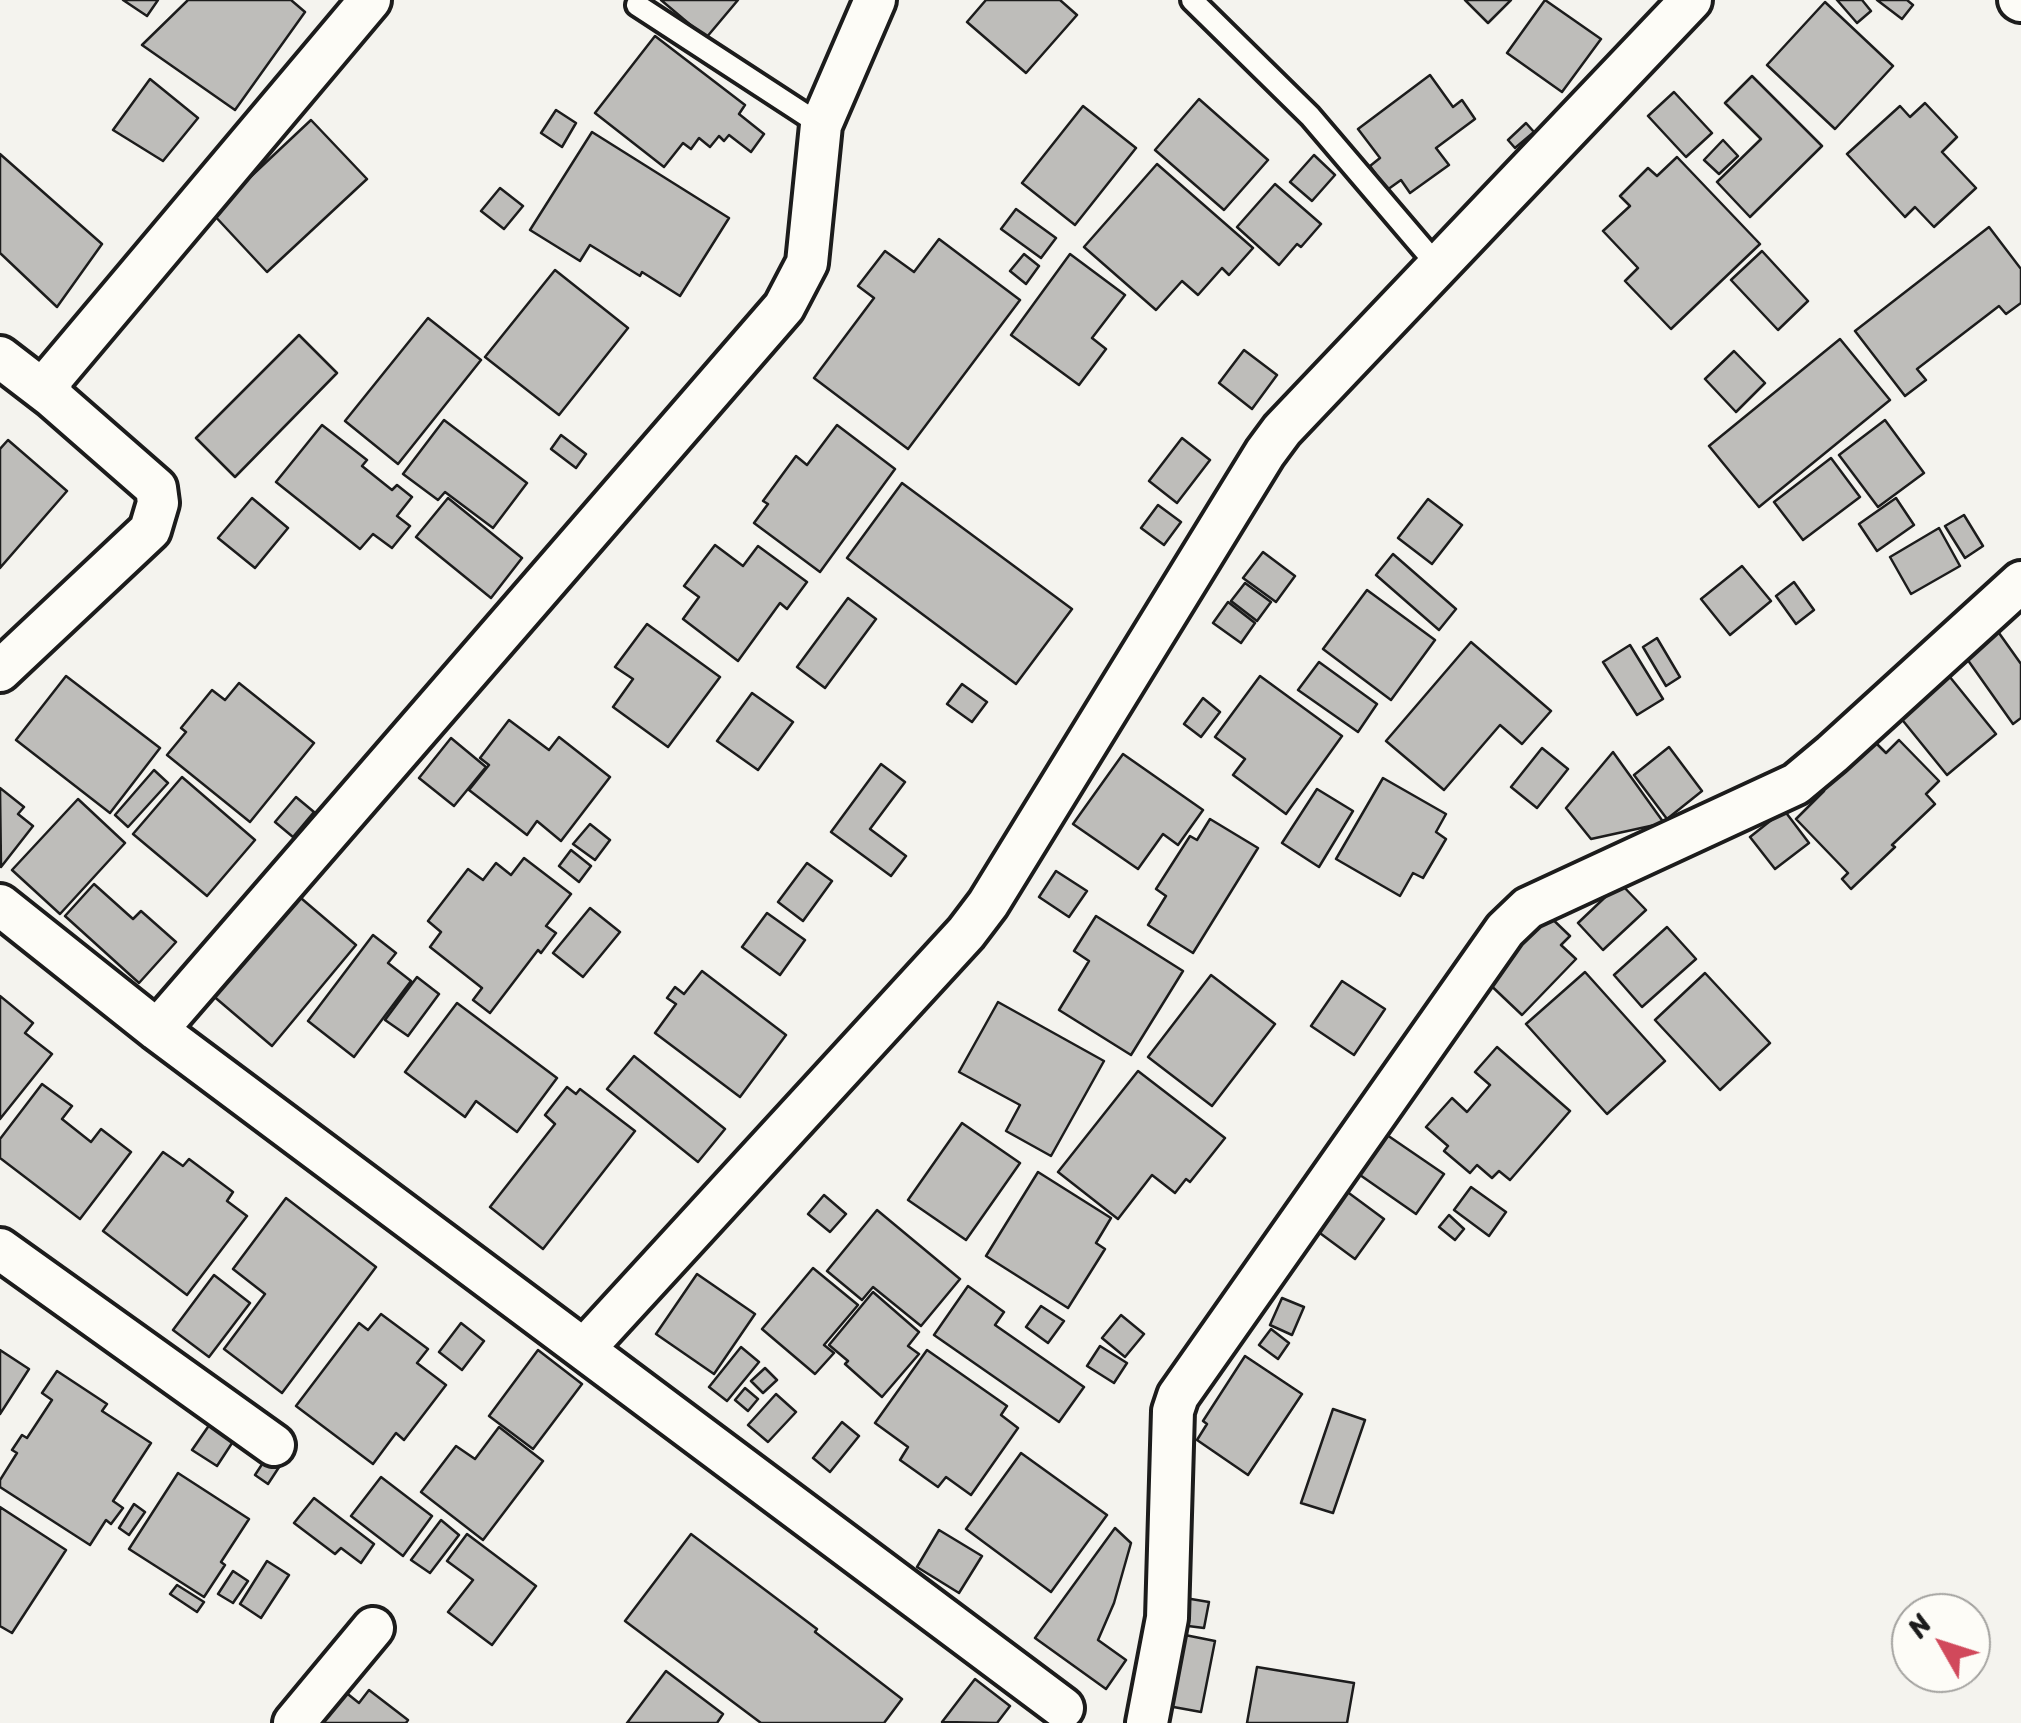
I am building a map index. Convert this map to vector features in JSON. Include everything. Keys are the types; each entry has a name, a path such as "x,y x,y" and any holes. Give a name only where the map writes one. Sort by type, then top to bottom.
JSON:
{"street":[{"path":"52,397 51,379 62,364 370,0"},
{"path":"157,1030 784,306 807,263 821,125 875,0"},
{"path":"584,1349 966,933 988,904 1282,430 1690,0"},
{"path":"0,358 52,397 156,488 158,503 150,530 0,672"},
{"path":"1147,1723 1167,1618 1173,1411 1178,1396 1505,930 1528,908 1796,784 2021,582"},
{"path":"0,905 157,1030 584,1349 1065,1718"},
{"path":"0,1249 274,1445"},
{"path":"294,1723 373,1628"}],"lane":[{"path":"1192,0 1310,116 1438,266"},
{"path":"638,6 821,125"}],"building":[{"path":"123,0 158,0 147,16"},
{"path":"188,0 291,0 305,12 235,110 142,45"},
{"path":"661,0 738,0 706,38"},
{"path":"986,0 1060,0 1077,15 1026,73 967,22"},
{"path":"1465,0 1511,0 1488,23"},
{"path":"1545,0 1601,39 1562,92 1507,53"},
{"path":"1837,0 1862,0 1871,11 1857,23"},
{"path":"1877,0 1907,0 1913,5 1902,19"},
{"path":"1825,2 1893,66 1835,129 1767,65"},
{"path":"655,36 745,105 739,114 764,134 751,152 729,135 724,141 719,136 710,147 699,138 691,149 683,143 664,167 595,113"},
{"path":"1430,75 1453,107 1462,100 1475,119 1436,148 1449,165 1410,193 1401,180 1387,190 1370,166 1380,158 1358,129"},
{"path":"1752,76 1822,146 1750,217 1717,182 1761,139 1725,103"},
{"path":"150,79 198,118 163,161 113,130"},
{"path":"1674,92 1712,133 1686,157 1648,116"},
{"path":"1199,99 1268,160 1224,210 1155,150"},
{"path":"1925,103 1957,137 1942,152 1976,188 1934,227 1915,207 1905,217 1847,154 1900,106 1910,117"},
{"path":"1083,106 1136,148 1075,225 1022,183"},
{"path":"556,110 576,123 562,147 541,133"},
{"path":"311,120 367,179 267,272 212,213"},
{"path":"1526,123 1534,132 1515,148 1508,140"},
{"path":"592,132 729,218 680,296 590,245 580,261 530,230"},
{"path":"1723,140 1738,156 1719,174 1704,160"},
{"path":"0,154 102,244 57,307 0,253"},
{"path":"1314,155 1335,175 1312,201 1290,182"},
{"path":"1677,157 1760,244 1671,329 1625,281 1638,268 1603,231 1630,206 1620,196 1648,168 1657,176"},
{"path":"1157,164 1253,248 1229,275 1222,268 1198,295 1182,281 1156,310 1084,247"},
{"path":"1275,184 1321,224 1279,265 1237,227"},
{"path":"500,188 523,206 504,229 481,211"},
{"path":"1016,209 1056,238 1041,258 1001,229"},
{"path":"1989,227 2021,269 2021,303 2006,314 1999,306 1917,369 1926,380 1905,396 1855,331"},
{"path":"939,239 1020,300 908,449 814,378 874,298 858,286 885,251 914,272"},
{"path":"1762,251 1808,301 1778,330 1731,280"},
{"path":"1024,254 1039,266 1026,284 1010,271"},
{"path":"1070,254 1125,295 1092,338 1106,349 1079,385 1011,335"},
{"path":"555,270 628,328 559,415 485,357"},
{"path":"428,318 481,360 398,464 345,421"},
{"path":"299,335 337,373 235,477 196,438"},
{"path":"1840,339 1890,400 1759,507 1709,446"},
{"path":"1244,350 1277,375 1252,409 1219,383"},
{"path":"1734,351 1765,383 1736,412 1705,379"},
{"path":"444,420 527,483 493,528 445,492 438,500 403,474"},
{"path":"1885,420 1924,473 1878,507 1839,455"},
{"path":"322,425 367,460 362,466 392,490 397,485 412,497 397,516 410,526 392,548 373,534 360,549 276,482"},
{"path":"837,425 895,469 820,572 754,523 768,504 763,501 796,456 807,465"},
{"path":"561,435 586,454 576,468 551,449"},
{"path":"1182,438 1210,460 1177,503 1149,481"},
{"path":"8,440 67,491 0,568 0,449"},
{"path":"1831,458 1860,497 1803,540 1774,502"},
{"path":"902,483 1072,609 1016,684 847,558"},
{"path":"252,498 288,528 255,568 218,538"},
{"path":"448,498 522,558 491,598 416,537"},
{"path":"1896,498 1914,525 1877,551 1859,524"},
{"path":"1428,499 1462,525 1432,564 1398,538"},
{"path":"1158,505 1181,522 1164,545 1141,528"},
{"path":"1964,515 1983,546 1965,558 1945,526"},
{"path":"1939,528 1960,566 1911,594 1890,557"},
{"path":"715,545 743,566 758,546 807,582 787,609 780,603 738,661 683,619 699,597 684,586"},
{"path":"1263,552 1295,576 1276,602 1243,578"},
{"path":"1393,554 1456,609 1439,630 1376,575"},
{"path":"1742,566 1771,601 1730,635 1701,599"},
{"path":"1794,582 1814,610 1796,624 1776,596"},
{"path":"1245,583 1271,602 1257,621 1231,601"},
{"path":"1367,590 1435,640 1391,700 1323,649"},
{"path":"848,598 876,619 825,688 797,667"},
{"path":"1228,602 1255,623 1241,643 1213,623"},
{"path":"647,624 720,677 668,747 613,707 633,679 615,667"},
{"path":"1994,626 2021,664 2021,718 2013,724 1960,649"},
{"path":"1657,638 1680,677 1666,686 1643,647"},
{"path":"1471,642 1551,711 1522,744 1500,725 1444,790 1386,741"},
{"path":"1630,645 1663,699 1637,715 1603,662"},
{"path":"1319,662 1377,704 1358,732 1298,690"},
{"path":"1941,666 1996,734 1947,775 1891,706"},
{"path":"66,676 160,748 110,813 16,740"},
{"path":"1260,676 1342,736 1286,814 1233,775 1245,759 1215,737"},
{"path":"239,683 314,743 250,822 167,755 186,732 181,728 212,690 225,700"},
{"path":"962,684 987,702 972,722 947,704"},
{"path":"752,693 793,722 758,770 717,741"},
{"path":"1203,698 1220,712 1201,737 1184,724"},
{"path":"509,720 549,750 559,737 610,777 561,841 537,821 527,835 469,790 489,765 480,758"},
{"path":"451,738 486,767 454,806 419,778"},
{"path":"1873,740 1886,753 1899,740 1939,781 1926,794 1935,804 1851,889 1842,879 1848,873 1796,819"},
{"path":"1669,747 1702,791 1667,819 1634,775"},
{"path":"1542,748 1568,769 1537,808 1511,787"},
{"path":"1613,752 1664,823 1591,839 1566,808"},
{"path":"1123,754 1203,810 1178,845 1163,834 1138,869 1073,824"},
{"path":"881,764 905,782 870,829 906,856 891,876 831,832"},
{"path":"154,770 168,783 128,827 115,815"},
{"path":"182,777 255,840 207,896 133,834"},
{"path":"1383,778 1446,814 1436,832 1446,839 1423,878 1413,873 1400,896 1336,859"},
{"path":"0,788 24,807 18,814 33,826 1,867"},
{"path":"1317,789 1353,811 1319,867 1282,843"},
{"path":"296,797 314,812 293,837 275,822"},
{"path":"78,799 125,843 60,914 12,870"},
{"path":"1784,810 1809,843 1775,869 1750,837"},
{"path":"1210,819 1258,848 1193,953 1148,925 1166,896 1156,889 1190,836 1197,840"},
{"path":"590,824 610,840 595,860 573,844"},
{"path":"571,850 591,866 579,882 559,866"},
{"path":"524,858 571,894 546,926 556,933 541,953 538,950 490,1013 473,1000 482,988 430,947 441,932 428,921 468,869 483,880 496,863 511,875"},
{"path":"807,863 832,881 803,921 778,902"},
{"path":"1056,871 1087,891 1069,917 1039,897"},
{"path":"1620,883 1646,910 1603,950 1578,923"},
{"path":"94,884 133,919 141,911 176,942 139,983 65,916"},
{"path":"295,893 356,945 272,1046 211,994"},
{"path":"590,908 620,932 583,977 553,953"},
{"path":"1545,912 1570,936 1561,945 1576,959 1522,1015 1482,977"},
{"path":"767,913 805,940 780,975 742,947"},
{"path":"1096,916 1183,971 1131,1055 1059,1010 1089,961 1074,951"},
{"path":"1667,927 1696,959 1642,1007 1614,975"},
{"path":"373,935 396,953 388,963 411,981 354,1057 308,1021"},
{"path":"702,971 786,1035 740,1097 655,1033 676,1004 667,998 675,987 684,994"},
{"path":"1585,972 1665,1061 1607,1114 1526,1024"},
{"path":"1705,973 1770,1043 1720,1090 1655,1020"},
{"path":"1211,975 1275,1024 1212,1106 1148,1057"},
{"path":"417,977 439,994 408,1036 385,1020"},
{"path":"1342,981 1385,1009 1354,1055 1311,1026"},
{"path":"0,996 33,1023 25,1033 52,1054 0,1119"},
{"path":"998,1002 1104,1061 1051,1156 1006,1131 1020,1105 959,1072"},
{"path":"457,1003 557,1078 517,1132 476,1101 465,1117 405,1072"},
{"path":"1497,1047 1570,1111 1510,1180 1499,1171 1492,1178 1477,1165 1470,1173 1444,1151 1448,1146 1426,1127 1452,1098 1467,1112 1490,1085 1475,1072"},
{"path":"634,1056 725,1129 698,1162 607,1089"},
{"path":"1138,1071 1225,1138 1190,1182 1186,1179 1175,1193 1152,1175 1118,1219 1058,1172"},
{"path":"42,1084 72,1106 62,1119 91,1142 101,1129 131,1152 80,1219 0,1158 0,1139"},
{"path":"567,1087 576,1094 580,1089 635,1131 543,1249 490,1207 555,1124 545,1115"},
{"path":"962,1123 1020,1163 966,1240 908,1200"},
{"path":"1387,1135 1444,1174 1416,1214 1360,1175"},
{"path":"163,1152 183,1166 189,1159 233,1192 227,1201 247,1216 187,1295 103,1231"},
{"path":"1038,1172 1111,1218 1096,1243 1105,1249 1068,1308 986,1256"},
{"path":"1338,1185 1384,1219 1355,1259 1309,1225"},
{"path":"1471,1187 1506,1212 1489,1236 1454,1210"},
{"path":"824,1195 846,1214 830,1232 808,1214"},
{"path":"286,1198 376,1267 282,1393 224,1349 265,1294 233,1269"},
{"path":"877,1210 960,1279 921,1326 873,1287 862,1300 827,1271"},
{"path":"1449,1215 1464,1229 1455,1240 1439,1227"},
{"path":"813,1268 858,1305 824,1345 834,1353 815,1374 762,1329"},
{"path":"697,1274 755,1314 714,1374 656,1334"},
{"path":"214,1275 250,1303 209,1357 173,1330"},
{"path":"968,1286 1004,1312 995,1325 1084,1387 1059,1422 934,1335"},
{"path":"873,1292 919,1332 908,1346 919,1354 882,1397 829,1345"},
{"path":"1282,1298 1304,1307 1292,1335 1270,1325"},
{"path":"1041,1306 1064,1321 1048,1343 1026,1327"},
{"path":"381,1314 428,1349 417,1363 446,1385 404,1440 396,1433 373,1464 296,1406 359,1323 368,1330"},
{"path":"1121,1315 1144,1334 1125,1357 1102,1338"},
{"path":"461,1323 484,1341 462,1370 439,1352"},
{"path":"1271,1329 1289,1343 1278,1359 1259,1345"},
{"path":"1100,1346 1127,1363 1114,1383 1087,1366"},
{"path":"741,1347 759,1362 727,1401 709,1387"},
{"path":"0,1350 29,1369 0,1414"},
{"path":"538,1350 582,1384 533,1449 489,1416"},
{"path":"927,1350 1007,1406 1001,1415 1018,1428 971,1495 946,1477 938,1487 900,1460 908,1447 875,1423"},
{"path":"1245,1356 1302,1394 1248,1475 1197,1440 1207,1424 1203,1421"},
{"path":"765,1368 777,1380 763,1393 751,1381"},
{"path":"57,1371 107,1404 102,1411 151,1443 113,1501 123,1508 111,1524 106,1520 90,1545 0,1487 0,1480 17,1453 12,1450 22,1435 27,1438 52,1400 42,1393"},
{"path":"745,1388 758,1399 748,1411 735,1400"},
{"path":"776,1394 796,1412 768,1442 748,1425"},
{"path":"1333,1409 1365,1420 1333,1513 1301,1503"},
{"path":"842,1422 859,1436 830,1472 813,1458"},
{"path":"210,1424 234,1440 217,1466 192,1450"},
{"path":"499,1427 543,1461 483,1540 421,1492 456,1446 475,1459"},
{"path":"272,1449 285,1458 268,1484 255,1475"},
{"path":"1021,1453 1107,1515 1051,1592 966,1529"},
{"path":"178,1473 249,1519 204,1597 129,1549"},
{"path":"381,1477 432,1516 403,1556 351,1516"},
{"path":"314,1498 374,1544 361,1563 341,1548 335,1554 294,1523"},
{"path":"134,1504 145,1512 129,1535 119,1528"},
{"path":"0,1507 66,1550 12,1633 0,1626"},
{"path":"441,1520 459,1535 430,1573 411,1560"},
{"path":"1115,1528 1131,1543 1114,1603 1098,1640 1126,1660 1106,1689 1035,1638"},
{"path":"939,1530 982,1556 959,1593 917,1567"},
{"path":"467,1534 536,1586 492,1645 448,1612 473,1580 447,1561"},
{"path":"691,1534 902,1699 884,1723 761,1723 625,1621"},
{"path":"267,1561 289,1575 261,1618 240,1604"},
{"path":"233,1571 248,1581 233,1603 218,1594"},
{"path":"177,1585 204,1602 197,1612 170,1594"},
{"path":"1185,1598 1209,1602 1204,1628 1180,1625"},
{"path":"1185,1635 1215,1641 1201,1712 1168,1706 1173,1658 1180,1659"},
{"path":"1257,1667 1354,1683 1347,1723 1247,1723"},
{"path":"666,1671 723,1714 717,1723 627,1723"},
{"path":"975,1679 1010,1706 997,1723 942,1722"},
{"path":"369,1690 408,1720 406,1723 320,1723 344,1691 359,1703"}]}
